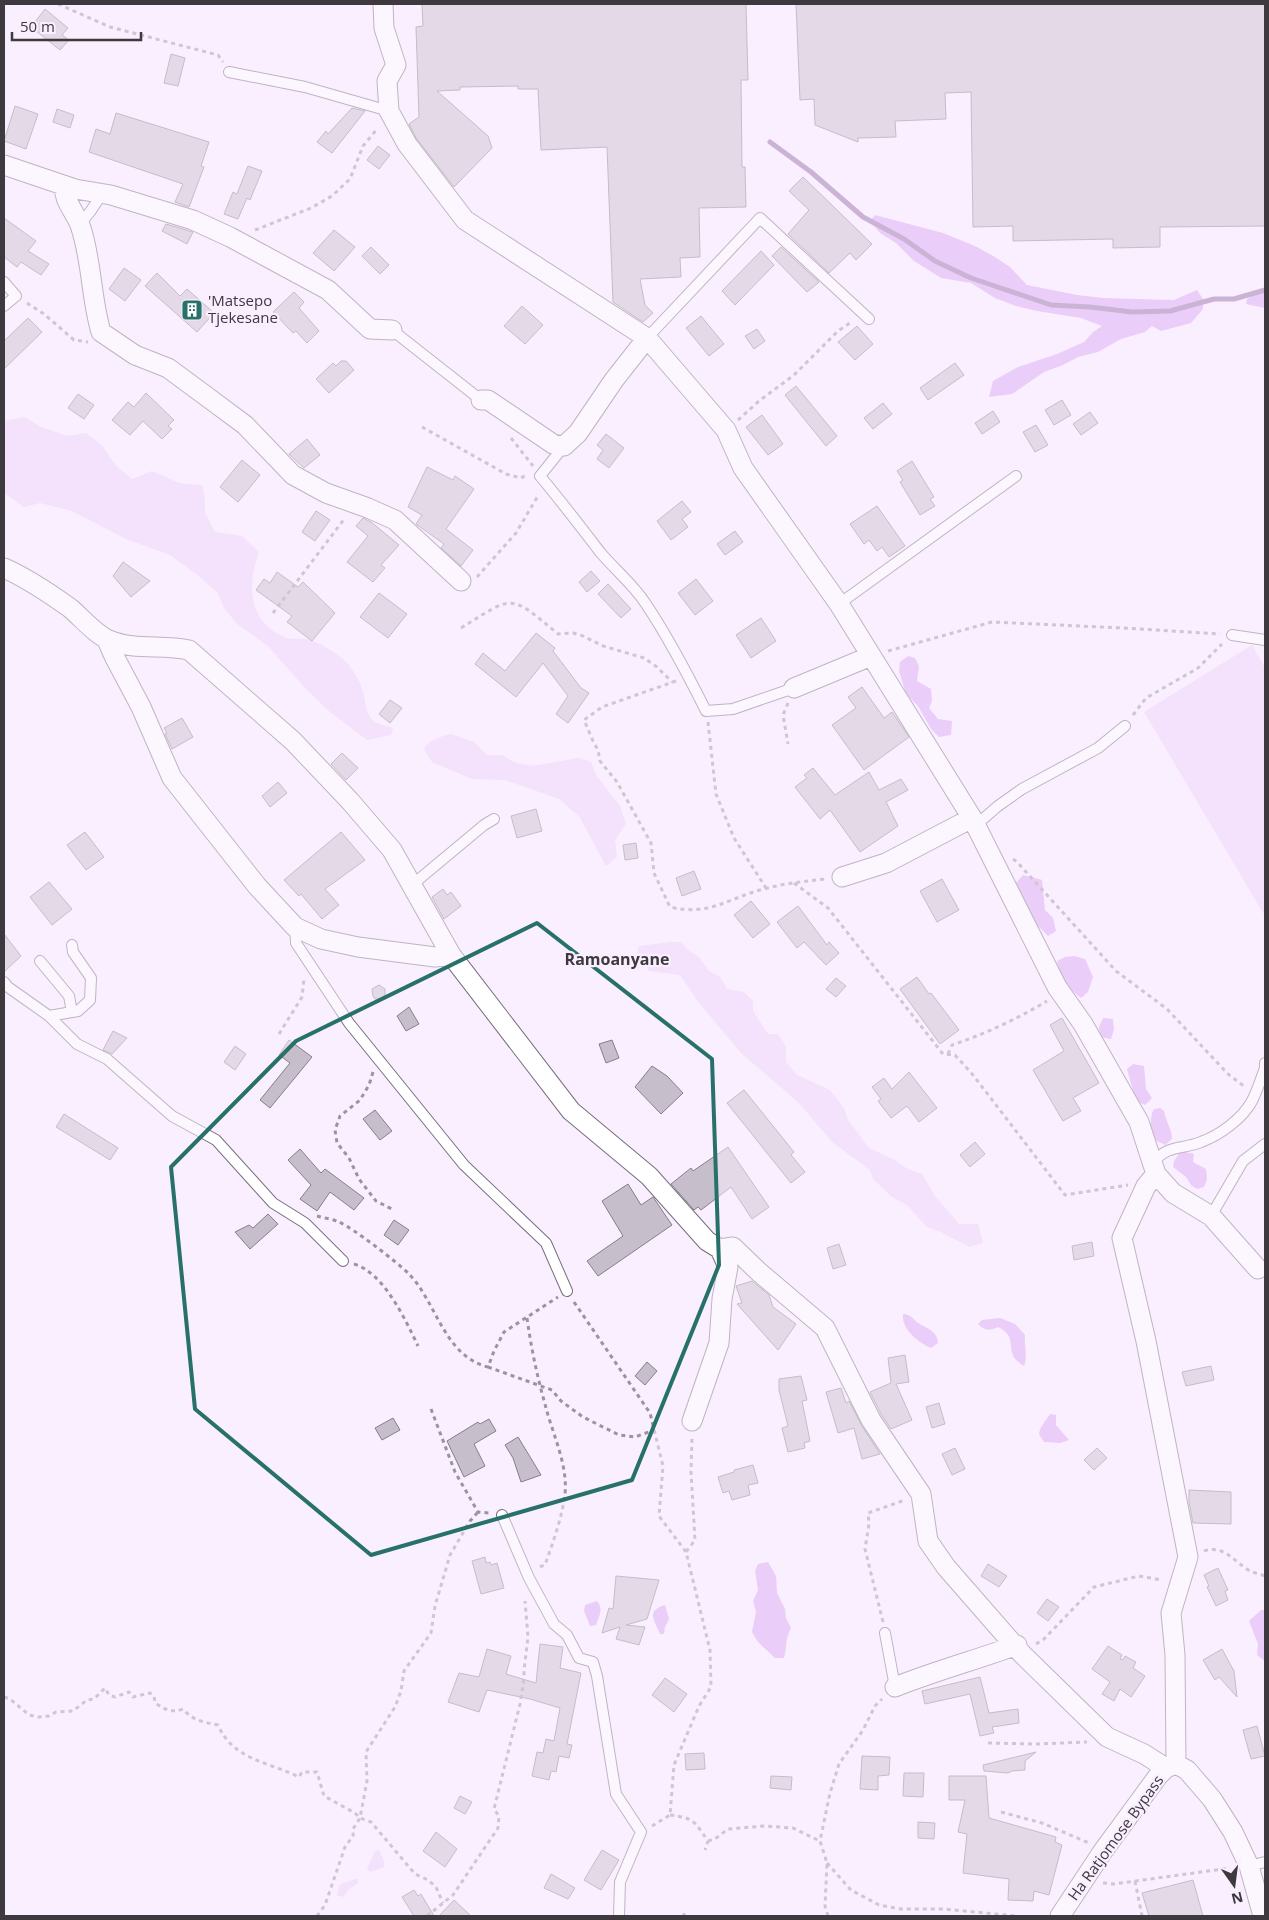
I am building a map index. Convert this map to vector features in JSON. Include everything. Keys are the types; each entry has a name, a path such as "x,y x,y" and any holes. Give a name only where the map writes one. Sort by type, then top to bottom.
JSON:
{"street":[{"path":"383,4 384,28 396,65 387,81 389,110 407,144 465,220 647,338 726,430 743,468 839,604 974,822 1061,993 1083,1024 1139,1122 1151,1175 1122,1238 1152,1368 1188,1557 1171,1612 1175,1655 1171,1766 1107,1737 1019,1650 946,1567 928,1541 921,1494 871,1420 825,1328 759,1272 733,1247 720,1249"},
{"path":"4,165 64,186 176,214 230,238 328,290 370,328 392,330"},
{"path":"64,186 64,192 80,224 84,237 101,332 135,355 168,368 245,425 293,475 326,493 395,520 461,581"},
{"path":"481,400 488,400 553,444 564,446 578,433 614,380 647,338"},
{"path":"4,568 23,577 70,608 107,640 141,707 172,778 257,886 295,927 321,939 358,947 435,957 451,955"},
{"path":"107,640 136,647 172,646 189,650 293,741 350,801 392,850 451,955 571,1111 649,1176 707,1241 720,1249 728,1267 722,1299 719,1343 692,1421"},
{"path":"794,688 871,656"},
{"path":"842,878 886,863 974,822"},
{"path":"1151,1175 1173,1193 1211,1216 1258,1269"},
{"path":"895,1687 939,1670 1019,1650"},
{"name":"Ha Ratjomose Bypass","path":"1060,1916 1103,1851 1158,1776 1171,1766 1186,1770 1212,1799 1233,1832 1257,1864 1263,1916"}],"lane":[{"path":"229,72 305,87 389,110"},
{"path":"80,224 102,194"},
{"path":"647,338 760,218 866,316"},
{"path":"4,282 16,296 4,306"},
{"path":"392,330 481,400"},
{"path":"564,446 540,476 570,511 601,553 623,575 645,603 689,677 706,711 733,709 794,688"},
{"path":"839,604 1016,476"},
{"path":"1232,635 1265,640"},
{"path":"974,822 1022,789 1098,748 1125,726"},
{"path":"412,885 484,825 494,819"},
{"path":"295,927 296,943 349,1023 464,1165 546,1243 567,1291"},
{"path":"49,1016 78,1011 90,1000 91,978 73,952 72,945"},
{"path":"40,961 69,996 72,1012"},
{"path":"4,982 49,1016 77,1044 107,1059 172,1116 216,1140 272,1203 302,1221 343,1261"},
{"path":"1151,1175 1159,1155 1171,1149 1200,1143 1216,1135 1237,1119 1251,1102 1265,1068 1265,1063"},
{"path":"1211,1216 1243,1161 1265,1144"},
{"path":"502,1514 528,1576 554,1624 567,1635 579,1658 593,1662 602,1704 616,1794 641,1832 620,1882 618,1916"},
{"path":"885,1633 895,1687"}],"path":[{"path":"58,4 110,27 218,55 229,72"},
{"path":"230,238 239,232 255,230 311,208 332,196 350,178 363,146 381,125 389,110"},
{"path":"16,296 44,314 74,340 96,343"},
{"path":"726,430 759,401 794,375 838,331 866,316"},
{"path":"422,427 506,474 521,478 535,469 509,436"},
{"path":"461,581 473,582 516,533 535,499 547,484"},
{"path":"273,613 340,524 358,504"},
{"path":"461,628 496,606 514,602 532,611 558,634 583,636 603,646 644,658 657,667 672,682"},
{"path":"871,656 992,622 1232,635"},
{"path":"1125,726 1146,698 1198,668 1232,635"},
{"path":"689,677 602,707 584,720 598,750 600,761 616,782 651,842 654,873 670,908 685,911 702,910 722,905 766,888 808,881"},
{"path":"788,744 783,714 794,688"},
{"path":"706,711 716,794 734,838 766,888"},
{"path":"991,857 1004,854 1017,862 1116,971 1167,1009 1228,1074 1254,1094"},
{"path":"794,883 828,908 943,1054 955,1055 973,1075 1065,1195 1124,1184 1151,1175"},
{"path":"279,1034 302,997 304,981 311,965"},
{"path":"948,1054 952,1045 968,1040 1022,1016 1061,993"},
{"path":"383,1063 372,1073 369,1085 360,1100 340,1116 336,1130 337,1143 349,1158 359,1180 376,1201 392,1209"},
{"path":"302,1221 316,1216 340,1222 409,1274 427,1299 456,1349 468,1358 552,1390 561,1401 583,1417 619,1435 635,1437 654,1430"},
{"path":"343,1261 363,1267 386,1289 401,1310 418,1346"},
{"path":"488,1367 504,1332 567,1291 650,1413 663,1466 659,1516 686,1552 710,1650 711,1687 699,1706 674,1764 670,1815"},
{"path":"427,1916 453,1895 498,1828 499,1816 494,1809 520,1704 524,1679 528,1638 525,1599 528,1576 545,1564 560,1518 565,1493 564,1472 544,1404 529,1337 527,1317"},
{"path":"430,1410 455,1472 478,1512"},
{"path":"686,1552 695,1540 691,1472 692,1421"},
{"path":"885,1633 865,1549 869,1524 868,1512 921,1494"},
{"path":"478,1512 502,1514"},
{"path":"317,1916 324,1906 345,1847 353,1836 353,1829 360,1818 367,1781 366,1752 395,1707 401,1691 404,1671 431,1633 435,1606 450,1554 470,1521 478,1512"},
{"path":"1188,1557 1208,1550 1224,1551 1250,1571 1265,1576"},
{"path":"1019,1650 1044,1639 1094,1586 1139,1576 1160,1579 1180,1586"},
{"path":"828,1916 825,1906 827,1863 820,1841 830,1793 839,1764 862,1730 875,1706 895,1687"},
{"path":"4,1697 10,1699 20,1710 38,1717 49,1716 56,1712 73,1711 87,1700 94,1699 105,1688 109,1695 115,1697 129,1692 133,1697 150,1693 154,1696 155,1703 166,1710 174,1712 184,1709 190,1717 196,1720 218,1725 231,1745 259,1763 298,1778 302,1772 317,1772 324,1796 355,1813 360,1818 371,1822 415,1874 428,1880 436,1887 443,1903"},
{"path":"988,1743 1087,1742 1107,1737"},
{"path":"1001,1812 1042,1823 1078,1837 1103,1851"},
{"path":"641,1832 670,1815 688,1817 708,1841"},
{"path":"708,1841 715,1839 728,1830 764,1826 793,1828 820,1841"},
{"path":"705,1850 708,1841"},
{"path":"827,1863 851,1890 878,1905 901,1910 943,1910 1017,1916"},
{"path":"1082,1881 1114,1884 1257,1864"},
{"path":"1135,1881 1142,1916"}],"highlighted area":[{"path":"537,923 712,1059 719,1265 632,1480 371,1555 195,1409 171,1167 296,1041"}],"shaded area":[{"path":"875,215 943,233 975,246 1010,267 1027,285 1103,298 1174,300 1197,290 1203,299 1203,309 1191,323 1161,331 1152,326 1145,332 1121,339 1098,352 1078,357 1044,372 1012,394 989,397 993,381 1018,367 1057,354 1084,342 1102,326 1081,318 1016,306 995,298 971,283 941,278 914,261 896,243 880,233 870,221"},
{"path":"1265,289 1265,308 1246,304 1247,299"},
{"path":"25,417 39,426 67,436 86,433 102,445 116,466 132,479 152,471 179,483 202,485 205,513 215,532 242,536 259,552 255,565 252,590 253,602 257,613 264,623 287,638 310,640 342,658 359,681 370,717 377,723 393,728 391,735 367,740 330,712 304,687 268,646 237,624 224,608 218,593 170,555 126,539 72,511 40,503 24,507 4,493 4,421"},
{"path":"1252,645 1265,668 1265,916 1144,712"},
{"path":"908,656 915,658 919,666 917,681 931,689 932,701 929,708 938,719 952,721 951,735 939,737 931,729 918,706 906,694 899,671 900,662"},
{"path":"451,734 474,742 487,755 502,755 516,763 533,766 578,758 591,762 596,775 620,806 626,824 615,840 617,857 606,866 579,816 559,799 505,780 472,779 432,762 424,749 426,746 439,737"},
{"path":"1023,875 1042,880 1045,910 1053,918 1056,931 1048,936 1038,926 1014,885"},
{"path":"681,942 688,950 699,957 709,971 720,977 727,989 744,992 753,1001 753,1011 768,1034 778,1034 786,1047 786,1062 797,1075 830,1090 844,1108 848,1120 869,1148 895,1160 906,1168 922,1174 935,1196 959,1224 978,1224 983,1243 969,1247 941,1232 927,1227 907,1205 892,1197 873,1179 870,1170 832,1142 799,1103 741,1053 699,1003 680,975 649,971 637,953 639,946"},
{"path":"1074,956 1085,959 1093,977 1088,992 1081,998 1065,982 1057,961 1065,957"},
{"path":"1103,1018 1113,1019 1114,1029 1111,1039 1100,1037 1099,1027"},
{"path":"1133,1064 1144,1066 1146,1089 1152,1098 1145,1105 1136,1101 1127,1069"},
{"path":"1160,1108 1164,1111 1172,1135 1172,1139 1165,1145 1157,1141 1151,1126 1152,1112 1154,1109"},
{"path":"1181,1151 1194,1154 1193,1162 1206,1169 1207,1179 1204,1187 1197,1189 1173,1167 1174,1161"},
{"path":"903,1314 910,1316 932,1331 938,1343 931,1348 916,1339 905,1325"},
{"path":"1000,1318 1015,1324 1025,1335 1026,1359 1024,1366 1013,1356 1009,1336 1005,1332 998,1327 989,1330 985,1329 978,1324 982,1320"},
{"path":"1050,1414 1056,1415 1056,1425 1069,1440 1060,1443 1044,1442 1039,1434"},
{"path":"768,1562 776,1576 777,1593 791,1628 784,1658 775,1658 758,1642 752,1632 756,1612 753,1601 758,1590 755,1571 758,1564"},
{"path":"597,1601 601,1610 596,1625 590,1626 584,1611 585,1605"},
{"path":"665,1605 669,1619 664,1634 660,1634 654,1621 653,1613 659,1607"},
{"path":"1261,1610 1265,1610 1265,1661 1257,1655 1258,1644 1249,1621"},
{"path":"379,1850 384,1861 384,1867 370,1872 367,1869 375,1851"},
{"path":"358,1879 358,1883 349,1889 343,1897 337,1895 340,1884"}],"building":[{"path":"422,4 746,4 748,80 741,80 742,167 745,167 746,207 699,208 700,257 680,258 681,277 640,279 645,305 653,313 643,322 613,302 607,147 541,150 538,89 518,89 518,86 460,87 460,90 437,91 488,136 492,148 454,187 416,138 409,124 419,117 416,27 423,26"},
{"path":"796,4 1265,4 1265,226 1160,227 1160,247 1113,248 1113,239 1013,241 1013,226 973,227 971,92 945,93 946,119 895,121 896,137 858,138 858,142 815,125 814,99 800,100"},
{"path":"45,9 68,28 62,35 69,40 60,50 31,27"},
{"path":"171,54 185,58 178,86 164,83"},
{"path":"15,106 38,114 26,149 4,141"},
{"path":"352,108 365,111 332,153 317,142 326,131 328,134"},
{"path":"57,109 74,115 70,128 53,122"},
{"path":"116,113 209,142 201,166 204,167 189,207 175,202 183,184 89,152 96,129 110,134"},
{"path":"378,146 390,155 379,169 367,160"},
{"path":"248,166 262,171 250,200 247,198 238,219 224,214 233,192 237,194"},
{"path":"803,177 872,244 856,260 850,253 829,273 788,234 809,210 789,191"},
{"path":"4,218 36,241 28,251 49,264 41,275 21,262 17,267 4,257"},
{"path":"166,224 193,232 187,244 162,231"},
{"path":"334,230 355,247 334,271 313,253"},
{"path":"371,247 389,265 380,274 362,256"},
{"path":"781,247 819,282 807,292 772,256"},
{"path":"761,251 774,265 735,305 722,291"},
{"path":"124,268 141,280 125,301 109,289"},
{"name":"'Matsepo Tjekesane","path":"157,273 180,296 187,289 214,313 197,332 145,286"},
{"path":"294,292 304,302 299,308 319,331 307,343 296,331 293,333 273,312"},
{"path":"522,306 543,325 525,344 504,326"},
{"path":"701,316 724,344 709,356 686,328"},
{"path":"28,318 42,332 4,369 4,341"},
{"path":"857,326 873,344 855,360 838,342"},
{"path":"757,329 765,341 754,349 745,336"},
{"path":"341,361 346,361 354,370 329,393 316,379 333,363 336,366"},
{"path":"955,363 964,375 928,400 920,388"},
{"path":"796,386 837,436 826,446 785,395"},
{"path":"146,393 174,420 168,426 172,429 162,439 143,421 130,435 112,420 128,402 134,407"},
{"path":"78,394 94,405 84,419 68,408"},
{"path":"1062,400 1071,415 1054,425 1045,410"},
{"path":"883,403 892,414 873,429 864,418"},
{"path":"993,411 1000,422 982,434 975,423"},
{"path":"1090,412 1098,423 1081,435 1073,424"},
{"path":"762,415 783,444 768,455 746,427"},
{"path":"1036,425 1048,445 1035,452 1023,432"},
{"path":"606,434 624,448 609,468 597,459 603,450 597,445"},
{"path":"307,439 320,455 304,468 289,454"},
{"path":"242,460 260,475 238,502 220,487"},
{"path":"912,461 934,497 930,499 935,506 920,515 900,482 903,480 897,471"},
{"path":"427,467 453,480 455,476 474,489 446,529 473,550 461,566 441,548 444,544 416,524 422,515 408,507"},
{"path":"682,501 691,512 682,519 688,527 671,540 657,521"},
{"path":"877,506 905,546 889,557 882,547 877,551 869,540 864,544 850,524"},
{"path":"316,511 330,520 315,541 302,532"},
{"path":"363,518 371,522 399,545 381,565 385,568 373,582 347,562 368,536 356,526"},
{"path":"735,531 743,542 725,555 717,544"},
{"path":"123,562 150,581 131,597 113,576"},
{"path":"591,571 600,581 587,592 579,582"},
{"path":"277,572 298,587 303,582 335,613 312,641 287,622 292,616 256,590 264,579 270,583"},
{"path":"696,579 713,601 695,615 678,593"},
{"path":"608,584 631,609 621,618 598,594"},
{"path":"379,593 407,614 388,638 360,617"},
{"path":"761,618 776,641 751,658 736,635"},
{"path":"536,633 555,648 553,651 581,688 589,693 568,723 556,714 568,696 543,663 516,697 475,664 483,653 505,671"},
{"path":"862,687 884,718 892,712 909,737 864,770 832,725 856,708 848,697"},
{"path":"390,700 402,708 390,723 379,714"},
{"path":"182,718 193,737 172,749 164,728"},
{"path":"342,753 358,768 346,780 331,764"},
{"path":"813,768 835,795 869,772 879,790 901,779 908,790 886,802 898,826 860,852 830,810 820,819 795,787 807,778 804,775"},
{"path":"278,782 287,793 270,807 262,796"},
{"path":"536,809 542,831 517,838 511,816"},
{"path":"85,832 104,857 86,870 67,845"},
{"path":"341,832 365,860 325,889 339,905 322,919 301,894 299,896 284,880"},
{"path":"636,843 638,858 625,860 623,845"},
{"path":"694,871 701,889 682,896 676,878"},
{"path":"942,879 959,910 937,922 920,891"},
{"path":"49,882 72,909 52,925 30,897"},
{"path":"443,889 447,895 451,892 461,906 444,919 432,897"},
{"path":"751,901 770,924 753,938 734,915"},
{"path":"798,906 827,945 829,942 839,953 826,965 804,942 797,948 777,922"},
{"path":"4,934 21,956 4,972"},
{"path":"917,977 959,1030 940,1044 900,989"},
{"path":"836,978 846,986 836,997 826,989"},
{"path":"379,985 385,989 385,999 375,999 373,996 372,989"},
{"path":"409,1007 419,1024 406,1031 397,1016"},
{"path":"1062,1018 1099,1083 1073,1098 1081,1111 1063,1121 1033,1070 1064,1051 1050,1025"},
{"path":"113,1031 127,1038 112,1054 103,1050"},
{"path":"289,1040 312,1057 270,1108 260,1100 290,1063 279,1055"},
{"path":"612,1040 619,1058 606,1063 599,1044"},
{"path":"235,1046 246,1054 235,1070 224,1062"},
{"path":"652,1066 667,1076 683,1093 661,1114 635,1087"},
{"path":"909,1072 937,1108 919,1122 907,1106 891,1118 878,1101 881,1099 872,1087 884,1078 892,1089"},
{"path":"744,1090 794,1152 791,1155 805,1172 791,1183 727,1103"},
{"path":"375,1110 392,1131 380,1140 363,1119"},
{"path":"64,1114 118,1148 110,1160 56,1127"},
{"path":"975,1142 985,1154 970,1167 960,1155"},
{"path":"728,1147 769,1207 752,1219 731,1187 701,1210 698,1207 694,1210 671,1184 691,1168 693,1171"},
{"path":"300,1149 321,1173 325,1169 364,1198 354,1210 330,1192 317,1211 300,1199 311,1185 288,1160"},
{"path":"628,1184 641,1205 653,1197 672,1225 598,1276 587,1261 623,1236 602,1201"},
{"path":"268,1214 278,1224 250,1249 235,1232 249,1225 253,1228"},
{"path":"394,1220 409,1230 398,1245 384,1235"},
{"path":"1092,1242 1094,1256 1074,1260 1072,1246"},
{"path":"839,1244 846,1265 833,1269 827,1248"},
{"path":"752,1281 769,1295 773,1307 796,1324 778,1350 737,1304 742,1303 736,1286"},
{"path":"905,1355 909,1382 896,1384 912,1420 891,1429 870,1392 891,1383 888,1358"},
{"path":"647,1362 657,1371 645,1385 635,1376"},
{"path":"1211,1366 1214,1380 1186,1386 1182,1372"},
{"path":"801,1376 807,1400 802,1401 810,1441 804,1443 805,1448 788,1452 782,1428 788,1426 779,1390 779,1379"},
{"path":"841,1388 846,1403 849,1401 880,1454 862,1459 854,1428 838,1433 826,1392"},
{"path":"939,1403 945,1424 932,1428 926,1407"},
{"path":"393,1418 400,1430 382,1440 375,1428"},
{"path":"489,1419 496,1431 474,1444 485,1466 464,1477 447,1441 478,1422 480,1424"},
{"path":"518,1437 541,1475 521,1482 513,1458 505,1445"},
{"path":"955,1448 965,1469 952,1475 942,1454"},
{"path":"1097,1448 1107,1458 1094,1470 1084,1460"},
{"path":"753,1465 758,1483 748,1485 750,1495 732,1500 729,1491 723,1493 718,1477"},
{"path":"1189,1490 1231,1492 1231,1524 1193,1523"},
{"path":"485,1557 486,1563 490,1562 491,1565 497,1563 504,1588 481,1594 472,1561"},
{"path":"988,1564 1007,1576 999,1587 981,1576"},
{"path":"1218,1568 1228,1590 1225,1591 1228,1600 1216,1606 1207,1587 1209,1586 1204,1575"},
{"path":"616,1576 659,1580 647,1619 626,1625 645,1627 639,1645 616,1639 620,1627 602,1633 609,1608 613,1609"},
{"path":"1047,1599 1059,1607 1048,1621 1037,1613"},
{"path":"540,1644 563,1647 560,1668 581,1673 567,1744 572,1745 569,1758 559,1756 556,1772 551,1771 549,1780 532,1776 537,1752 543,1753 546,1739 554,1741 560,1708 530,1699 487,1690 479,1712 448,1702 459,1673 479,1677 487,1649 511,1656 506,1674 536,1683"},
{"path":"1108,1646 1122,1655 1120,1659 1123,1660 1125,1656 1136,1662 1133,1668 1145,1676 1131,1697 1120,1689 1114,1701 1102,1694 1110,1682 1092,1669"},
{"path":"1222,1649 1234,1671 1237,1697 1219,1677 1215,1680 1203,1660"},
{"path":"980,1677 989,1713 1018,1709 1019,1723 992,1727 994,1733 980,1736 970,1694 925,1704 922,1691"},
{"path":"665,1678 687,1694 674,1712 652,1695"},
{"path":"1257,1726 1265,1756 1251,1759 1243,1730"},
{"path":"1036,1752 1025,1761 1025,1770 1008,1773 984,1771 983,1765"},
{"path":"704,1753 705,1769 686,1770 685,1754"},
{"path":"862,1756 890,1757 889,1775 878,1776 878,1790 860,1789"},
{"path":"904,1773 924,1773 923,1797 903,1796"},
{"path":"771,1776 792,1777 791,1790 770,1788"},
{"path":"949,1776 986,1776 989,1818 1056,1837 1055,1842 1062,1845 1049,1895 1034,1891 1033,1901 1008,1900 1009,1879 963,1873 967,1834 958,1832 965,1800 949,1800"},
{"path":"460,1796 472,1802 465,1814 454,1808"},
{"path":"918,1822 935,1823 934,1839 918,1838"},
{"path":"436,1832 457,1849 445,1867 423,1851"},
{"path":"602,1850 619,1860 601,1890 584,1880"},
{"path":"551,1874 575,1888 568,1899 544,1888"},
{"path":"1193,1880 1203,1916 1149,1916 1142,1893"},
{"path":"414,1890 418,1896 421,1894 434,1916 414,1916 402,1897"},
{"path":"454,1900 471,1916 439,1916"}],"waterway":[{"path":"770,142 811,172 863,217 904,239 935,261 971,278 1051,305 1132,312 1170,311 1214,299 1234,299 1265,290"}],"place":[{"name":"'Matsepo Tjekesane","path":"192,310"}],"district":[{"name":"Ramoanyane","path":"617,959"}]}
